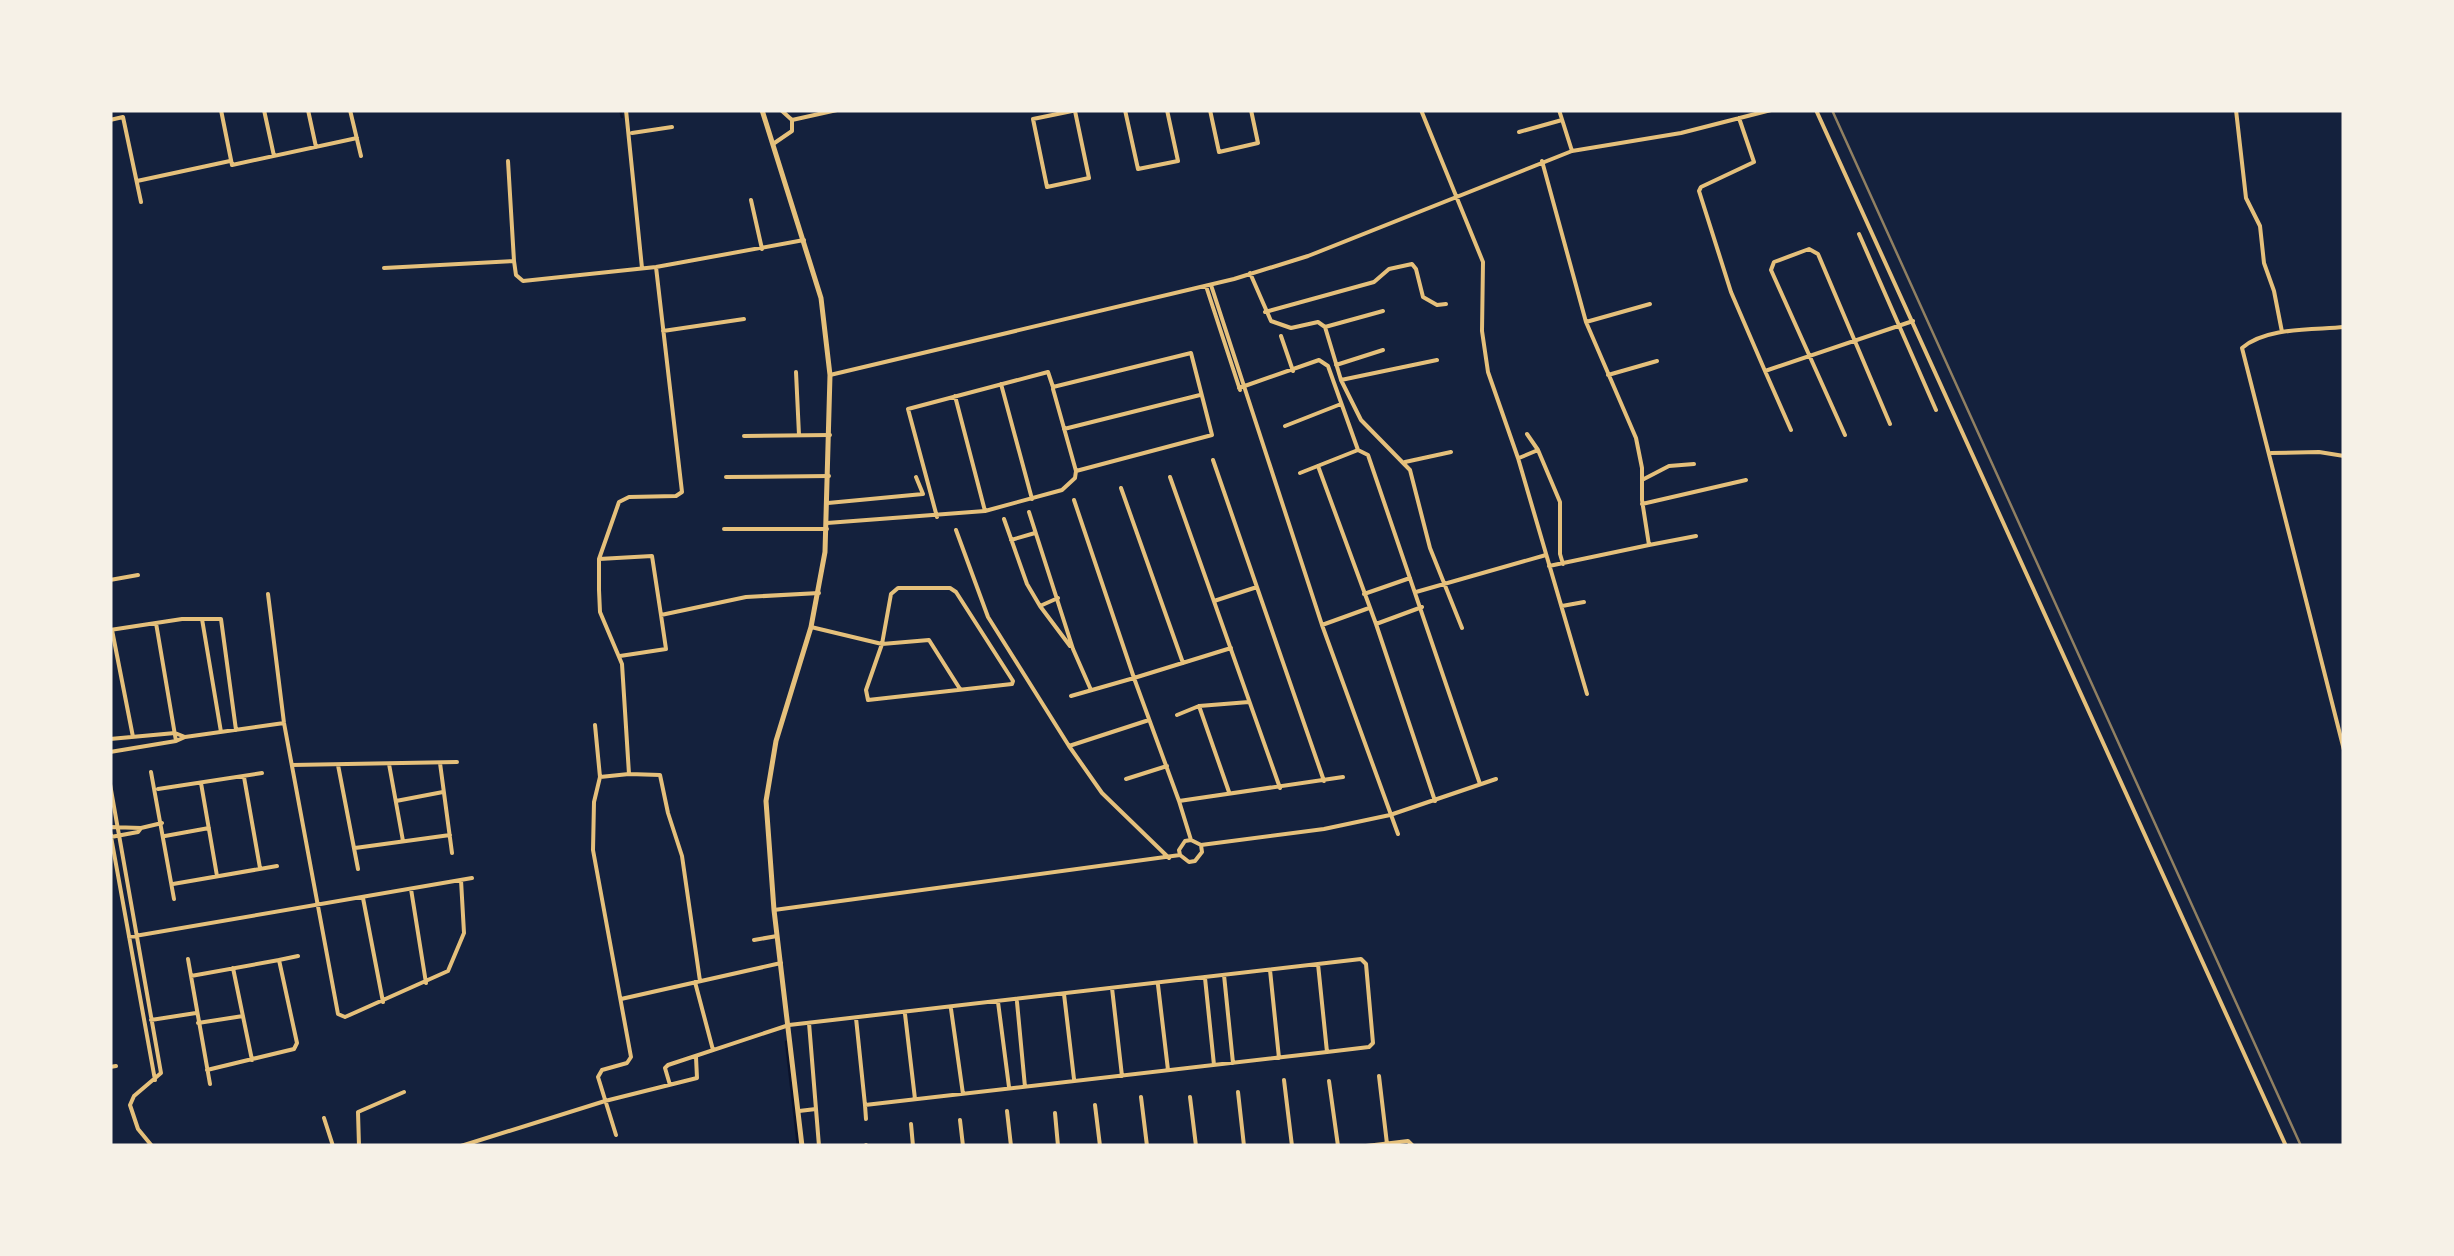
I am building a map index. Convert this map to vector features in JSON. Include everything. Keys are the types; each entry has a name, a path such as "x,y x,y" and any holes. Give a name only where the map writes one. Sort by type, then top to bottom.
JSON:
{"street":[{"path":"221,110 232,165 357,138"},
{"path":"264,110 274,156"},
{"path":"308,110 316,147"},
{"path":"350,110 360,156"},
{"path":"626,110 642,268"},
{"path":"762,110 820,298 830,375 827,526 816,629 776,741 768,781 773,936 804,1110 802,1146"},
{"path":"781,110 792,120"},
{"path":"792,120 837,110"},
{"path":"1076,110 1089,178 1047,187 1032,119 1076,110"},
{"path":"1125,110 1138,169 1178,161 1167,110"},
{"path":"1210,110 1219,152 1258,144 1251,110"},
{"path":"1421,110 1483,262 1482,331 1488,372 1546,555 1556,565"},
{"path":"1558,110 1572,151"},
{"path":"830,375 1208,285 1308,256 1572,151 1680,133 1770,110"},
{"path":"1816,110 2286,1146"},
{"path":"2236,110 2247,203 2261,232 2264,262 2282,332"},
{"path":"110,120 123,117 141,202"},
{"path":"1739,118 1754,162 1700,191 1730,292 1791,430"},
{"path":"773,144 790,135 792,120"},
{"path":"1518,132 1562,120"},
{"path":"630,133 672,127"},
{"path":"137,181 231,160"},
{"path":"508,161 514,262 516,275 523,280 656,267 804,240"},
{"path":"1542,161 1586,322 1636,438 1649,544"},
{"path":"751,200 762,248"},
{"path":"1859,234 1936,410"},
{"path":"1845,435 1770,264 1809,249 1818,254 1890,424"},
{"path":"384,268 514,262"},
{"path":"1265,312 1374,282 1389,268 1412,264 1423,297 1446,304"},
{"path":"629,774 620,656 600,612 601,559 612,518 623,499 676,496 682,492 656,267"},
{"path":"1250,273 1271,321 1298,328 1318,322 1325,327 1341,380 1362,420 1405,462 1412,474 1430,548 1462,628"},
{"path":"1208,285 1322,625 1398,834"},
{"path":"1586,322 1650,304"},
{"path":"1325,327 1383,311"},
{"path":"666,331 744,320"},
{"path":"1765,371 1912,322"},
{"path":"2344,327 2282,332 2242,348 2344,750"},
{"path":"1281,336 1294,370"},
{"path":"1336,365 1383,350"},
{"path":"724,529 827,526 985,511 1062,490 1076,472 1212,435 1191,353 1053,387"},
{"path":"1242,389 1319,360 1328,366 1358,450 1371,461 1480,784"},
{"path":"1341,380 1437,360"},
{"path":"1608,375 1657,361"},
{"path":"796,372 800,435"},
{"path":"937,516 908,408 1048,372 1076,472"},
{"path":"1001,384 1032,500"},
{"path":"1064,429 1202,394"},
{"path":"955,396 985,511"},
{"path":"1285,426 1342,404"},
{"path":"1527,434 1560,502 1560,554 1556,565 1562,606 1587,694"},
{"path":"744,436 830,435"},
{"path":"1300,473 1358,450"},
{"path":"1518,458 1537,450"},
{"path":"1405,462 1450,452"},
{"path":"2271,453 2320,452 2344,456"},
{"path":"1213,460 1324,782"},
{"path":"1642,480 1669,466 1694,464"},
{"path":"1318,466 1435,800"},
{"path":"726,478 829,476"},
{"path":"828,503 923,494 916,476"},
{"path":"1170,477 1280,788"},
{"path":"1642,504 1746,480"},
{"path":"1121,488 1183,663"},
{"path":"1074,500 1191,840 1201,846 1324,829 1390,815 1496,779"},
{"path":"1029,512 1073,649 1091,690"},
{"path":"1004,519 1026,584 1073,649"},
{"path":"956,530 988,617 1070,746 1102,793 1169,858"},
{"path":"1011,540 1036,532"},
{"path":"1556,565 1696,536"},
{"path":"1416,592 1546,555"},
{"path":"601,559 652,556 666,646 620,656"},
{"path":"110,580 138,576"},
{"path":"1364,594 1410,578"},
{"path":"1213,602 1257,588"},
{"path":"894,590 954,590 1014,681 1009,685 868,700 866,690 882,644 894,590"},
{"path":"661,615 746,598 819,593"},
{"path":"268,594 284,722 338,1014 345,1018 448,972 464,934 462,880"},
{"path":"1040,606 1058,598"},
{"path":"1562,606 1583,602"},
{"path":"1322,625 1369,608"},
{"path":"1376,624 1422,608"},
{"path":"133,737 111,630 202,619 218,618 223,624 236,730"},
{"path":"202,619 221,732"},
{"path":"156,624 176,741"},
{"path":"816,629 882,644 929,640 960,690"},
{"path":"1071,696 1230,648"},
{"path":"1177,715 1199,706 1248,702"},
{"path":"1199,706 1230,794"},
{"path":"1070,746 1150,720"},
{"path":"110,752 284,722"},
{"path":"594,725 600,776 593,813 593,850 630,1058 627,1063 600,1072 616,1135"},
{"path":"110,739 175,733 184,737"},
{"path":"440,762 452,853"},
{"path":"292,764 457,762"},
{"path":"338,764 358,869"},
{"path":"389,764 403,841"},
{"path":"1126,779 1167,766"},
{"path":"151,772 174,899"},
{"path":"156,790 262,773"},
{"path":"244,776 260,868"},
{"path":"600,776 660,776 682,856 697,982 714,1052"},
{"path":"1179,801 1324,782 1343,776"},
{"path":"201,782 217,876"},
{"path":"110,784 161,1073 134,1096 130,1105 138,1129 152,1146"},
{"path":"396,801 443,792"},
{"path":"110,832 118,826 140,828 162,823"},
{"path":"110,832 120,836 140,828"},
{"path":"164,836 209,828"},
{"path":"110,832 155,1080"},
{"path":"355,848 450,835"},
{"path":"1180,856 1181,844 1191,840"},
{"path":"1180,856 1195,862 1202,852 1201,846"},
{"path":"774,910 1180,856"},
{"path":"173,884 277,866"},
{"path":"128,937 472,878"},
{"path":"411,888 426,983"},
{"path":"363,896 383,1002"},
{"path":"754,940 773,936"},
{"path":"191,976 298,956"},
{"path":"670,1085 666,1066 789,1026 1361,958 1366,964 1373,1043 1369,1047 865,1106"},
{"path":"188,959 210,1084"},
{"path":"208,1070 296,1046 279,960"},
{"path":"621,999 781,964"},
{"path":"1318,964 1327,1052"},
{"path":"233,968 252,1060"},
{"path":"1270,970 1279,1058"},
{"path":"1224,975 1233,1063"},
{"path":"1204,978 1214,1065"},
{"path":"1158,983 1168,1070"},
{"path":"1112,988 1122,1076"},
{"path":"1064,994 1074,1081"},
{"path":"1016,1000 1026,1086"},
{"path":"998,1002 1009,1088"},
{"path":"951,1008 962,1094"},
{"path":"144,1021 196,1013"},
{"path":"904,1013 914,1099"},
{"path":"198,1023 243,1016"},
{"path":"856,1018 866,1119"},
{"path":"809,1023 819,1146"},
{"path":"462,1146 605,1101 698,1078 696,1057"},
{"path":"1379,1076 1387,1144"},
{"path":"1284,1080 1292,1146"},
{"path":"1329,1081 1338,1146"},
{"path":"358,1146 358,1112 404,1092"},
{"path":"1238,1092 1244,1146"},
{"path":"1142,1096 1148,1146"},
{"path":"1190,1097 1196,1146"},
{"path":"1095,1105 1100,1146"},
{"path":"804,1110 816,1109"},
{"path":"1008,1112 1010,1146"},
{"path":"1055,1114 1058,1146"},
{"path":"324,1118 333,1146"},
{"path":"960,1120 962,1146"},
{"path":"911,1124 914,1146"},
{"path":"1366,1146 1408,1141 1413,1146"}],"waterway":[{"path":"620,110 622,117"},
{"path":"786,1042 798,1146"}],"railway":[{"path":"1832,110 2301,1146"}]}
